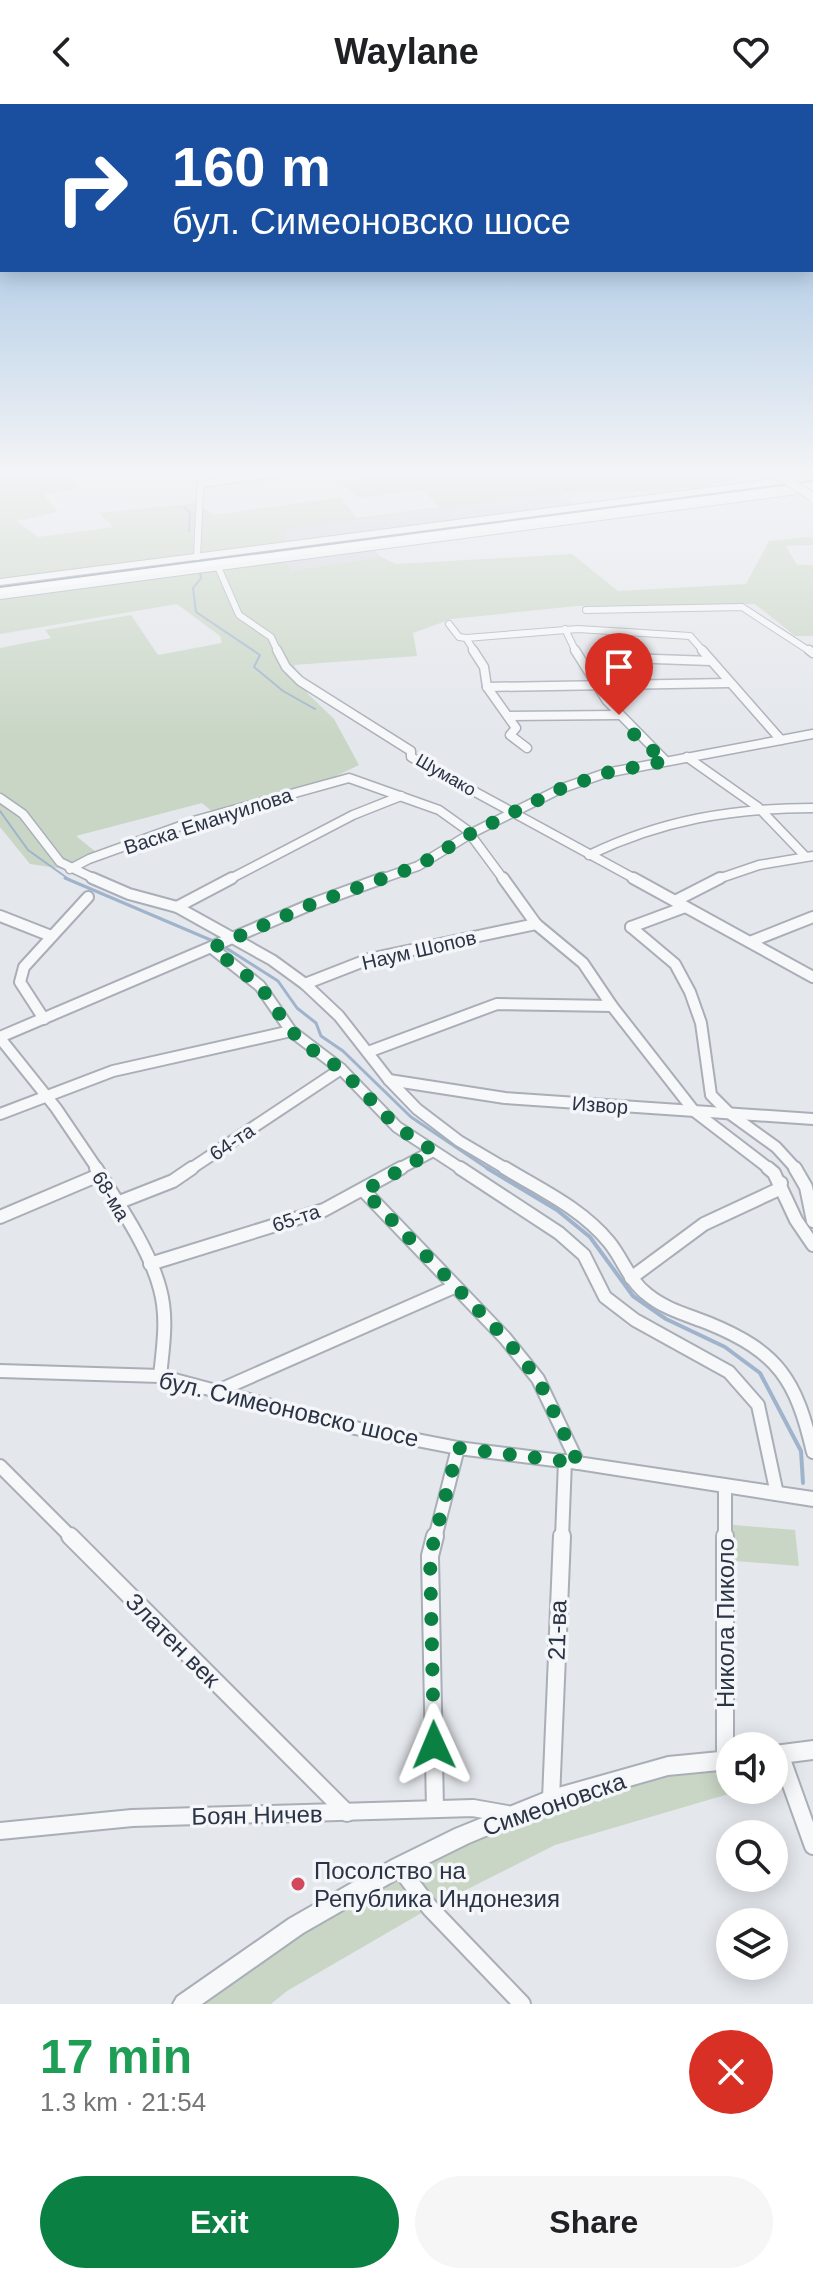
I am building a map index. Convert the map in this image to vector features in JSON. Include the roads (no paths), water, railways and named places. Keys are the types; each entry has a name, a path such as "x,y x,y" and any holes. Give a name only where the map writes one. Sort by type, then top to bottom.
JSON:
{"highway":[{"path":"0,589 213,560"},
{"path":"0,589 238,560"}],"street":[{"path":"0,589 181,560"},
{"path":"0,589 273,560"},
{"name":"Шумако","path":"218,567 239,615 271,637 286,667 297,679 411,751 411,757 813,977"},
{"path":"586,610 742,607 813,653"},
{"path":"449,624 459,637 466,638 565,629 690,636 781,740"},
{"path":"565,629 584,672 594,686 637,738 666,761"},
{"path":"466,638 484,667 487,687 516,728 510,735 527,748"},
{"path":"794,639 804,638"},
{"path":"627,658 711,661"},
{"path":"487,687 729,683"},
{"path":"508,716 619,715"},
{"path":"0,1038 312,904 418,866 470,834 560,789 606,773 813,734"},
{"path":"687,757 758,807 809,856"},
{"name":"Васка Емануилова","path":"70,869 180,826 349,778 401,796"},
{"path":"177,907 353,815 401,796 448,815 470,834 536,924 583,963 612,1006 694,1111 774,1173 796,1220 813,1245"},
{"path":"0,798 23,814 60,862 70,869 116,889 177,907 235,937 305,984 339,1016 389,1080 417,1109 459,1141 583,1215 610,1243 631,1278 647,1295 672,1309 725,1330 762,1351 787,1376 803,1411 813,1452"},
{"path":"589,855 654,825 683,817 758,807 813,808"},
{"path":"675,901 722,876 809,856"},
{"path":"44,1019 20,982 24,967 88,897"},
{"path":"685,907 631,927 675,964 690,992 701,1023 711,1095 729,1113 776,1147 796,1169 806,1187 813,1221"},
{"path":"0,916 51,936"},
{"path":"750,942 813,917"},
{"name":"Наум Шопов","path":"305,984 369,959 536,924"},
{"path":"212,948 260,986 291,1031 341,1069 397,1127 559,1233 584,1255 605,1297 635,1320 729,1372 758,1405 777,1494"},
{"path":"368,1052 497,1004 612,1006"},
{"path":"0,1114 128,1067 291,1031"},
{"name":"68-ма","path":"0,1038 49,1096 117,1203 150,1264 162,1295 165,1336 160,1376"},
{"name":"64-та","path":"117,1203 173,1181 341,1069"},
{"name":"Извор","path":"389,1080 505,1098 813,1119"},
{"name":"65-та","path":"150,1264 324,1210 433,1151"},
{"path":"0,1217 99,1175"},
{"path":"631,1278 704,1224 777,1190 781,1183"},
{"path":"364,1191 505,1338 538,1379 571,1462"},
{"path":"220,1390 454,1287"},
{"name":"бул. Симеоновско шосе","path":"0,1371 160,1376 355,1428 458,1448 813,1499"},
{"path":"435,1809 430,1556 458,1448"},
{"name":"21-ва","path":"551,1799 571,1462"},
{"name":"Златен век","path":"0,1466 347,1813"},
{"name":"Никола Пиколо","path":"725,1486 728,1732"},
{"path":"788,1753 813,1750"},
{"name":"Симеоновска","path":"193,2001 296,1926 399,1867 551,1799 668,1766 716,1761"},
{"path":"788,1782 813,1846"},
{"name":"Боян Ничев","path":"0,1831 132,1818 473,1808 513,1815"},
{"path":"399,1867 430,1908 522,2004"}],"waterway":[{"path":"200,572 201,578 193,588 196,612 260,655 254,667 283,691 315,709"},
{"path":"0,811 28,850 70,880"},
{"path":"65,878 213,941"},
{"path":"223,946 278,981 297,1008 316,1023 321,1036 343,1051 411,1117 487,1168"},
{"path":"487,1168 557,1210 590,1237 633,1296 666,1319 725,1347 760,1373 801,1451 803,1483"}],"place":[{"name":"Посолство на Република Индонезия","path":"298,1884"}]}
